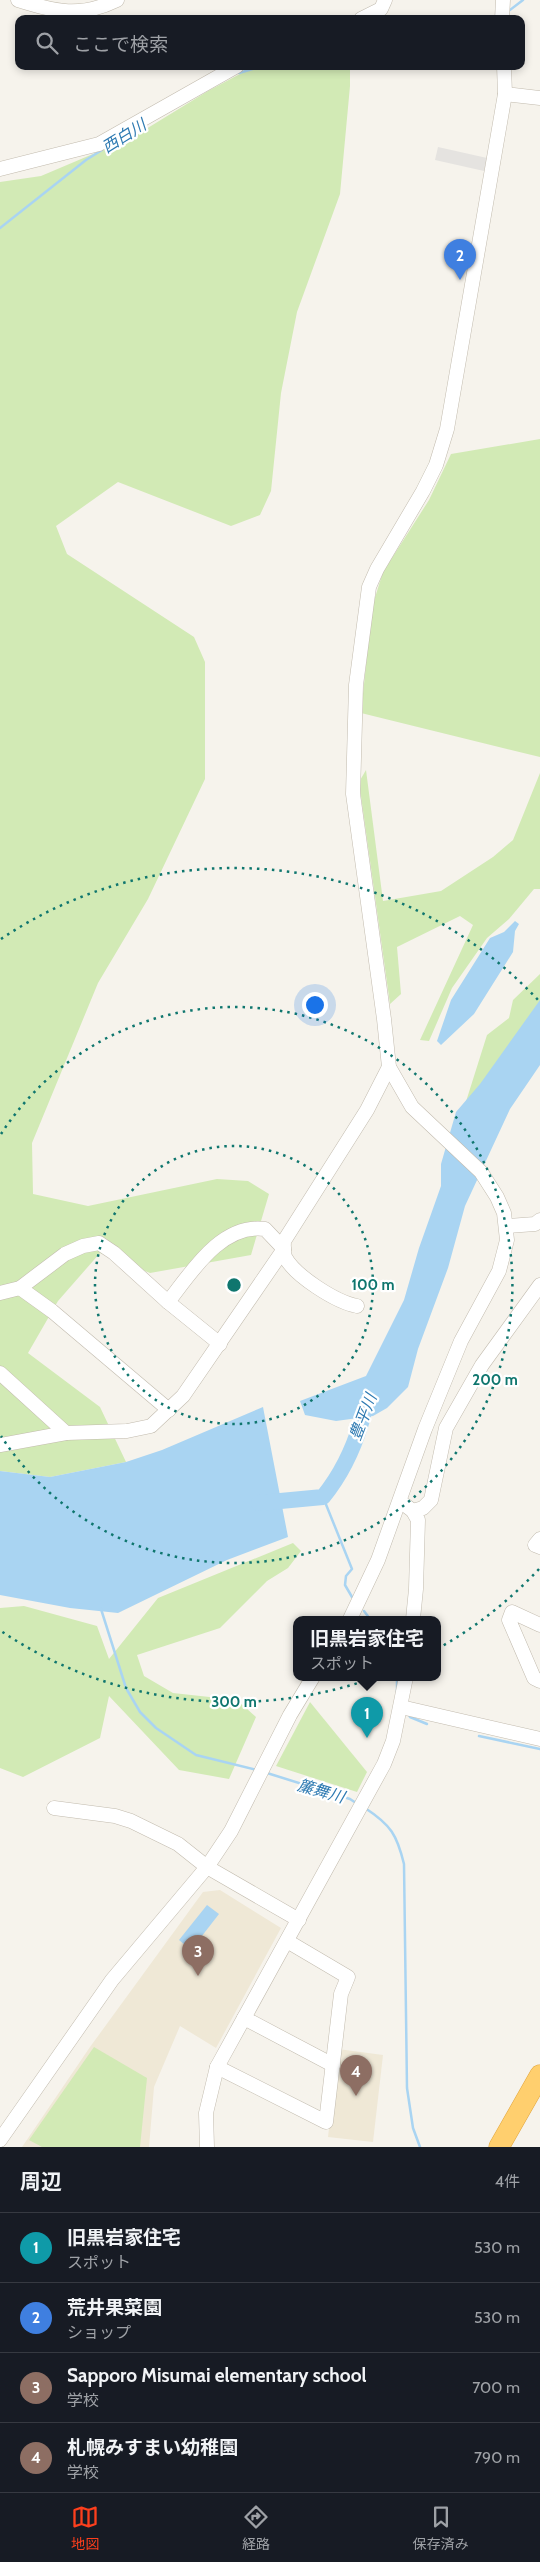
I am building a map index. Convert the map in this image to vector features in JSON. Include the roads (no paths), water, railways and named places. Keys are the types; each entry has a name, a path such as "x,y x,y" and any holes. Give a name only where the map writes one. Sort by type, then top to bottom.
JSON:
{"highway":[{"path":"500,2147 540,2075"},
{"path":"513,2147 540,2102"}],"street":[{"path":"18,0 71,13 89,12 117,0"},
{"path":"369,15 381,9 385,0"},
{"path":"502,15 503,0"},
{"path":"0,169 99,144 208,80 229,70"},
{"path":"351,1616 378,1560 425,1429 461,1340 499,1271 504,1257 505,1220 497,1197 481,1172 412,1107 389,1067 352,794 356,685 366,603 377,569 423,491 436,464 447,429 506,94 504,70"},
{"path":"506,94 540,98"},
{"path":"357,1306 343,1304 311,1283 286,1258 284,1241 367,1110 389,1067"},
{"path":"505,1220 535,1224 540,1220"},
{"path":"168,1302 212,1249 230,1236 245,1230 265,1229 284,1249"},
{"path":"0,1293 20,1288 65,1254 82,1246 99,1243 114,1253 168,1302 220,1344"},
{"path":"0,1445 66,1433 127,1431 150,1426 183,1396 284,1249"},
{"path":"413,1511 423,1508 430,1500 446,1428 482,1364 540,1285"},
{"path":"20,1288 52,1311 169,1410"},
{"path":"0,1373 66,1433"},
{"path":"400,1502 413,1511 418,1520 413,1616"},
{"path":"540,1539 535,1545 540,1547"},
{"path":"540,1626 512,1612 509,1620 534,1678 540,1681"},
{"path":"0,2140 112,1980 207,1867 231,1831 290,1715 311,1681"},
{"path":"207,2147 206,2113 217,2067 372,1787 393,1741 405,1681"},
{"path":"401,1707 540,1739"},
{"path":"54,1808 131,1821 178,1844 207,1867 299,1920"},
{"path":"217,2067 326,2122 341,1994 348,1977 287,1942"},
{"path":"244,2018 333,2065"}],"water":[{"path":"515,921 519,924 515,931 513,952 474,1014 441,1045 437,1041 451,1000 490,938 504,932"},
{"path":"540,1000 540,1065 510,1109 465,1206 448,1268 418,1349 408,1387 387,1408 373,1416 336,1421 305,1415 300,1401 366,1376 404,1300 419,1248 441,1186 441,1164 456,1112 480,1084"},
{"path":"263,1407 288,1537 227,1560 118,1613 70,1608 0,1595 0,1471 50,1477 126,1462 162,1450"},
{"path":"207,1905 219,1914 191,1950 179,1940"}],"waterway":[{"name":"西白川","path":"506,13 523,0"},
{"name":"西白川","path":"239,73 249,70"},
{"name":"西白川","path":"0,228 86,160 102,150"},
{"name":"豊平川","path":"259,1503 323,1497 350,1453 369,1397"},
{"path":"323,1497 352,1569 346,1576 345,1585 352,1597"},
{"name":"簾舞川","path":"101,1609 126,1688 140,1712 156,1728 196,1755 257,1770"},
{"path":"364,1611 368,1616"},
{"path":"397,1681 397,1693"},
{"path":"408,1713 410,1717 427,1724"},
{"path":"479,1736 540,1749"},
{"name":"簾舞川","path":"267,1773 350,1799 356,1803"},
{"name":"簾舞川","path":"365,1808 381,1820 392,1832 399,1845 404,1864 407,2088 413,2128 420,2147"}],"place":[{"name":"荒井果菜園","path":"460,280"},
{"name":"旧黒岩家住宅","path":"367,1738"},
{"name":"Sapporo Misumai elementary school","path":"198,1976"},
{"name":"札幌みすまい幼稚園","path":"356,2096"}]}
